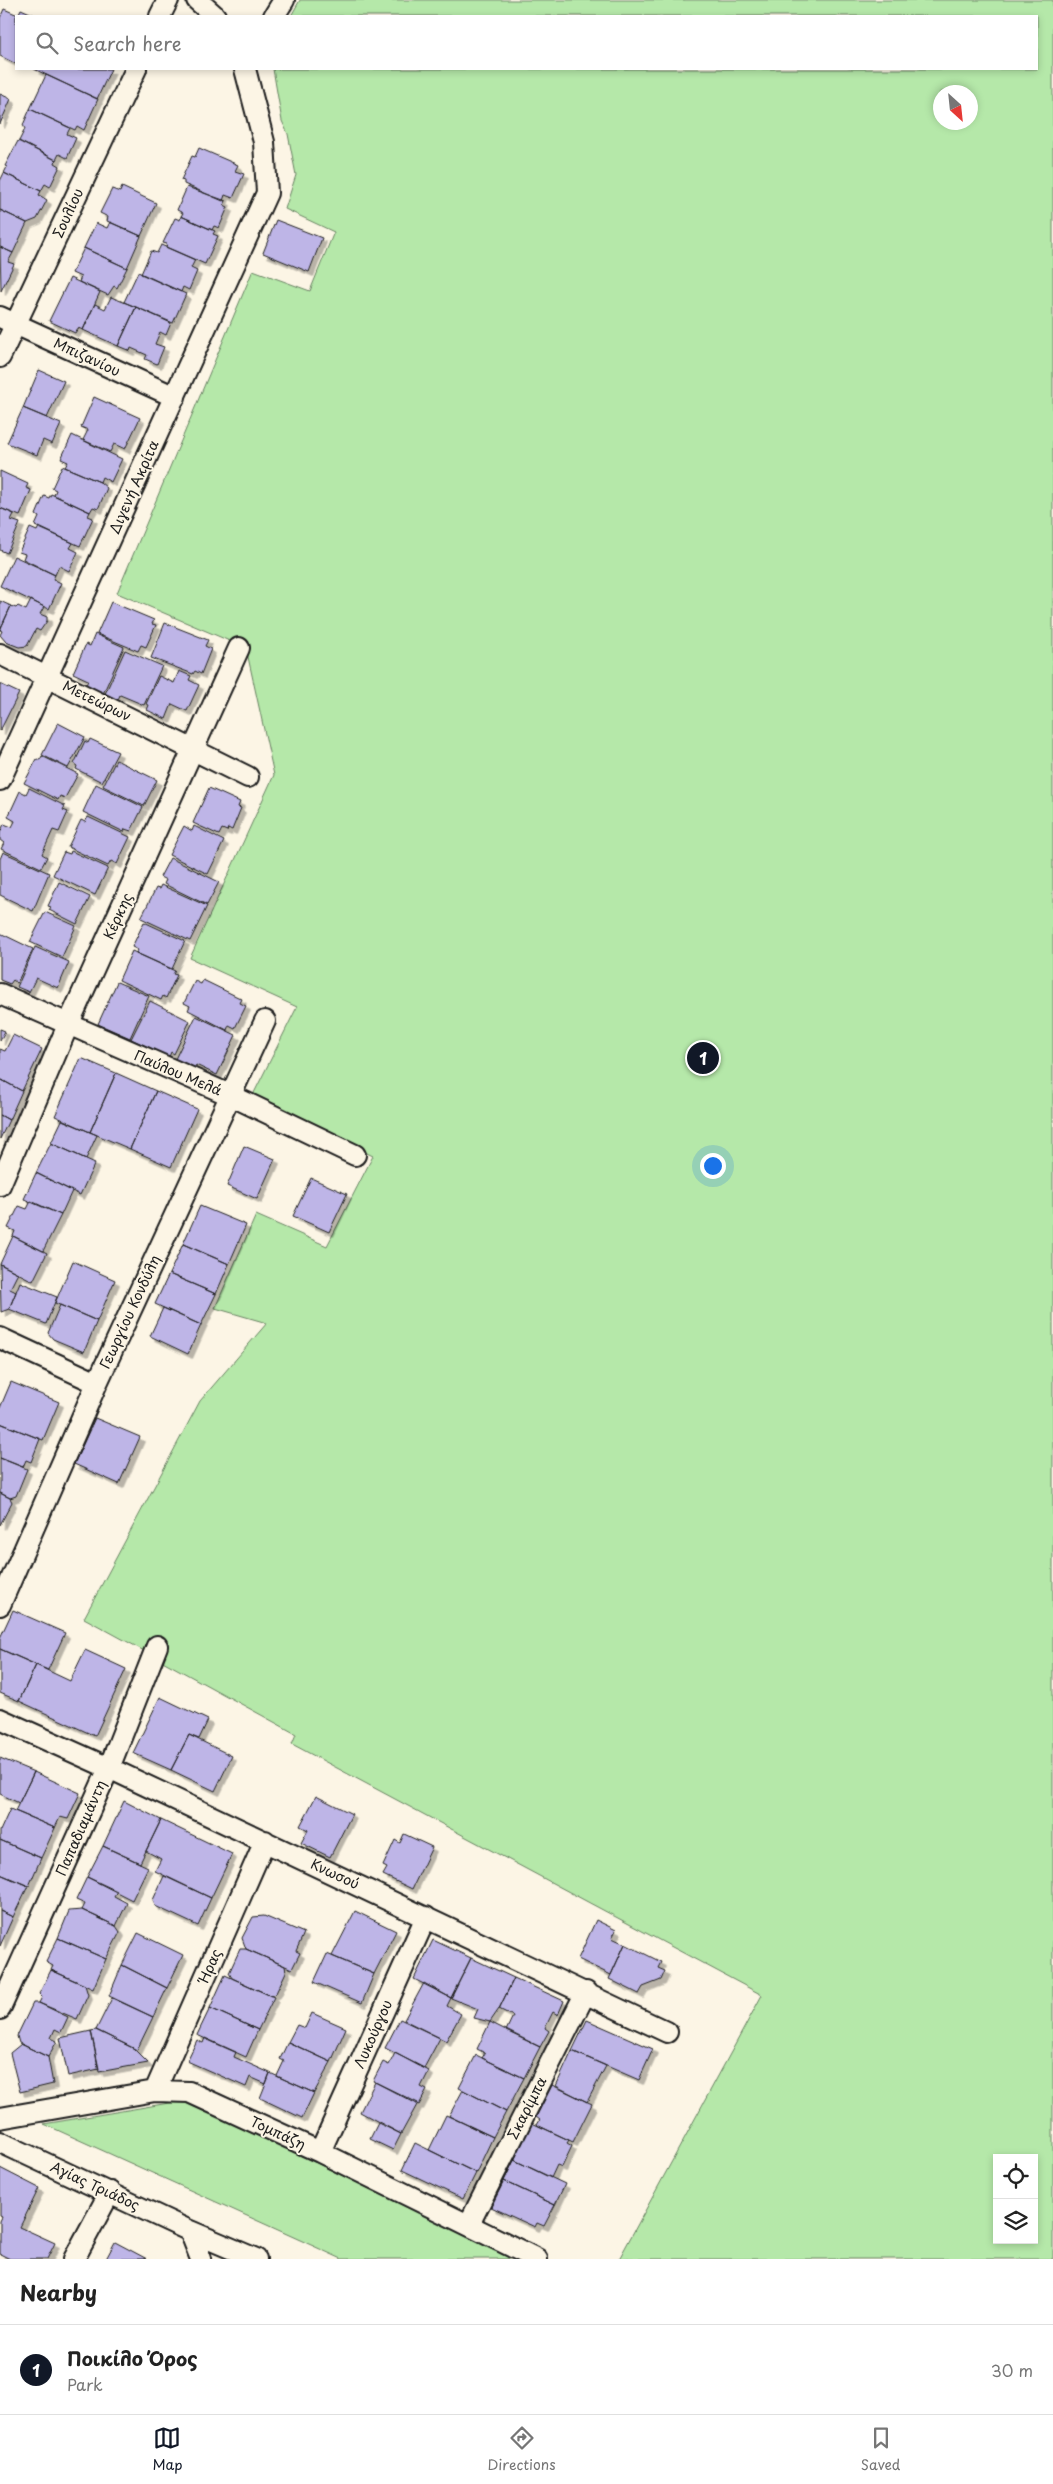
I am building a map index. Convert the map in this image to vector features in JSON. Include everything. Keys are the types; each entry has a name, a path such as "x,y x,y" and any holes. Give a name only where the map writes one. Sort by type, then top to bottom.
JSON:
{"street":[{"path":"160,15 168,0"},
{"path":"197,0 214,15"},
{"path":"275,15 284,0"},
{"name":"Σουλίου","path":"0,357 8,320 135,70"},
{"name":"Διγενή Ακρίτα","path":"0,780 267,193 264,142 245,70"},
{"name":"Μπιζανίου","path":"8,320 175,397"},
{"name":"Κέρκης","path":"0,1185 68,1025 195,749 239,648"},
{"name":"Μετεώρων","path":"0,654 195,749 248,777"},
{"name":"Παύλου Μελά","path":"0,994 232,1096 355,1155"},
{"name":"Γεωργίου Κονδύλη","path":"0,1605 97,1383 232,1096 265,1021"},
{"path":"0,1338 97,1383"},
{"name":"Παπαδιαμάντη","path":"0,2008 109,1768 157,1646"},
{"name":"Κνωσού","path":"0,1719 265,1841 667,2032"},
{"name":"Ήρας","path":"154,2091 265,1841"},
{"name":"Λυκούργου","path":"320,2152 426,1917"},
{"name":"Σκαρίμπα","path":"469,2224 586,1992"},
{"name":"Τομπάζη","path":"0,2118 154,2091 189,2092 320,2152 537,2259"},
{"name":"Αγίας Τριάδος","path":"0,2142 190,2231 256,2259"},
{"path":"74,2259 110,2192"},
{"path":"190,2231 201,2259"}],"green space":[{"path":"300,0 1053,0 1053,2259 619,2259 762,1995 292,1744 296,1734 84,1618 200,1401 267,1323 215,1308 256,1215 327,1246 373,1156 252,1097 297,1007 190,958 274,775 246,648 117,593 253,270 310,291 334,232 285,209 296,175 288,134 282,121 273,70 1038,70 1038,15 292,15"},
{"path":"187,2100 514,2259 342,2259 44,2124"}],"building":[{"path":"4,9 18,15 15,15 15,64 0,56 0,18"},
{"path":"21,9 35,15 18,15"},
{"path":"36,70 111,70 97,99"},
{"path":"46,75 98,99 84,130 77,126 75,130 30,109"},
{"path":"0,94 11,99 0,124"},
{"path":"30,109 70,128 67,134 76,138 67,158 59,154 56,160 19,141 25,129 23,125"},
{"path":"18,141 56,160 55,163 60,166 50,187 45,184 41,191 4,173 7,167 5,166"},
{"path":"199,148 238,165 235,171 244,174 233,198 225,195 223,201 184,184 184,181 181,180 192,156 195,157"},
{"path":"4,173 41,191 39,195 47,200 37,219 27,223 0,210 0,181"},
{"path":"122,187 156,203 141,236 107,221 108,217 100,213 112,189 120,192"},
{"path":"187,187 226,201 224,205 228,207 219,228 214,226 212,230 181,216 183,213 177,210"},
{"path":"0,210 27,223 13,253 0,247"},
{"path":"181,216 215,231 213,234 218,236 205,264 166,247 167,244 163,243 175,218 180,220"},
{"path":"276,220 322,238 309,272 263,253"},
{"path":"110,222 141,236 127,268 84,248 96,223 107,228"},
{"path":"161,245 195,260 191,268 197,271 189,290 183,287 181,292 141,274 151,251 157,253"},
{"path":"0,247 13,253 8,262 14,264 1,291"},
{"path":"84,248 127,268 117,288 114,286 108,295 79,282 81,277 72,273"},
{"path":"138,272 186,294 173,323 124,302"},
{"path":"70,278 100,292 83,330 78,328 75,333 49,321"},
{"path":"111,297 136,307 118,346 83,330 95,304 105,309"},
{"path":"136,307 171,323 166,335 160,332 155,344 164,347 157,364 145,359 147,355 131,348 130,351 118,346"},
{"path":"39,370 64,381 47,418 23,408"},
{"path":"94,397 140,418 125,449 114,444 110,452 83,440 88,430 81,427"},
{"path":"23,408 61,424 52,444 43,440 37,455 7,443"},
{"path":"72,435 122,459 111,482 102,477 100,482 65,467 68,462 61,459"},
{"path":"62,466 100,482 107,488 98,509 93,507 90,512 54,495 56,490 52,488"},
{"path":"0,471 28,484 26,488 31,490 20,516 0,508"},
{"path":"51,494 90,512 88,516 93,518 80,546 35,526 39,517 36,515 44,496 49,498"},
{"path":"0,508 14,514 11,520 20,523 7,553 0,550"},
{"path":"39,527 73,543 70,548 78,552 69,571 59,566 55,575 23,559 25,554 19,552 30,528 37,531"},
{"path":"14,556 55,575 53,579 61,583 49,609 0,586"},
{"path":"31,600 44,607 40,614 47,617 47,621 40,631 36,629 27,646 19,647 6,642 0,635 2,631 0,630 11,606 16,608 18,606 26,610"},
{"path":"0,601 11,606 0,630"},
{"path":"111,602 154,620 152,624 156,625 146,647 141,645 138,651 97,634"},
{"path":"165,623 208,640 205,646 211,649 201,674 195,671 193,674 151,658"},
{"path":"95,634 124,647 102,696 85,688 88,680 73,673 86,644 90,646"},
{"path":"125,650 162,666 144,705 120,695 117,702 104,696"},
{"path":"179,671 191,676 189,680 199,685 187,711 172,704 166,719 147,710 149,705 146,704 159,676 174,683"},
{"path":"0,684 19,693 0,731"},
{"path":"58,723 85,737 68,768 42,755"},
{"path":"90,739 118,752 102,782 76,769 77,766 74,764 85,741 88,743"},
{"path":"42,756 78,774 65,798 60,796 58,800 24,783 37,759 40,760"},
{"path":"116,760 157,780 144,806 103,786"},
{"path":"96,784 143,807 131,831 125,829 124,832 83,812"},
{"path":"29,788 65,806 63,810 68,812 59,832 53,830 42,854 47,857 41,868 1,849 4,843 0,840 0,833 4,824 12,827 15,821 8,817 20,791 26,794"},
{"path":"209,788 240,802 238,807 241,808 232,830 228,828 227,831 222,829 219,835 193,823"},
{"path":"88,817 130,837 117,864 111,861 108,866 68,847 81,820 85,822"},
{"path":"184,826 192,831 194,826 224,841 208,874 169,855"},
{"path":"71,851 108,868 95,895 53,875 64,852 70,854"},
{"path":"3,852 49,873 33,911 0,895 0,859"},
{"path":"170,858 219,882 207,905 164,884 166,880 160,877"},
{"path":"59,882 90,897 77,924 49,910 51,907 48,906"},
{"path":"161,885 207,906 190,941 141,918 156,888 159,889"},
{"path":"45,912 76,926 62,957 30,942"},
{"path":"144,922 185,941 172,969 136,953 138,950 132,947"},
{"path":"0,933 33,949 17,983 13,980 10,984 0,980"},
{"path":"35,947 69,962 58,988 36,978 29,992 17,987"},
{"path":"132,951 175,971 173,974 177,975 166,998 163,996 161,1000 119,980"},
{"path":"203,980 242,999 240,1003 246,1006 235,1028 229,1025 227,1030 188,1010 190,1006 184,1003 195,981 201,984"},
{"path":"117,982 149,996 130,1038 98,1024"},
{"path":"150,1001 190,1021 174,1054 171,1052 169,1057 131,1039"},
{"path":"196,1016 236,1035 217,1075 196,1065 193,1071 174,1061"},
{"path":"0,1029 5,1031 0,1041"},
{"path":"13,1035 42,1049 22,1091 0,1079 0,1049 5,1051"},
{"path":"81,1058 116,1073 90,1132 55,1116"},
{"path":"116,1073 156,1091 130,1149 90,1132"},
{"path":"0,1079 22,1091 9,1120 0,1115"},
{"path":"156,1091 197,1109 171,1167 130,1149"},
{"path":"0,1115 9,1120 0,1139"},
{"path":"62,1120 97,1135 86,1159 51,1143"},
{"path":"51,1143 95,1163 80,1195 36,1173"},
{"path":"244,1146 275,1159 257,1199 227,1186"},
{"path":"36,1173 72,1191 61,1215 24,1199"},
{"path":"311,1178 347,1194 329,1232 293,1216"},
{"path":"31,1201 61,1215 43,1251 13,1236 15,1231 8,1228 19,1206 27,1209"},
{"path":"200,1206 246,1225 229,1264 183,1244"},
{"path":"13,1236 47,1253 33,1281 0,1264"},
{"path":"183,1244 229,1264 216,1294 169,1274"},
{"path":"73,1261 115,1280 97,1321 55,1303"},
{"path":"0,1264 18,1273 10,1289 16,1292 9,1309 1,1312"},
{"path":"169,1274 216,1294 201,1325 155,1304"},
{"path":"20,1282 57,1297 46,1324 9,1309"},
{"path":"60,1305 97,1321 84,1352 53,1339 48,1333"},
{"path":"163,1308 201,1325 188,1354 150,1336"},
{"path":"11,1382 59,1402 43,1440 0,1423 0,1408"},
{"path":"95,1418 140,1437 119,1484 74,1464"},
{"path":"0,1423 40,1439 31,1462 26,1460 23,1467 0,1458"},
{"path":"0,1458 27,1469 16,1496 10,1498 0,1493"},
{"path":"0,1493 10,1498 12,1502 0,1525"},
{"path":"13,1610 65,1633 48,1670 0,1649 0,1638"},
{"path":"0,1649 36,1665 19,1701 0,1693"},
{"path":"85,1650 126,1669 95,1736 19,1701 36,1665 70,1681"},
{"path":"160,1697 208,1720 199,1739 189,1735 171,1770 133,1753"},
{"path":"189,1735 232,1756 215,1791 171,1770"},
{"path":"0,1758 34,1772 19,1803 0,1794"},
{"path":"34,1772 80,1793 68,1819 60,1817 55,1828 15,1811"},
{"path":"316,1796 352,1814 330,1857 301,1843 308,1830 300,1826"},
{"path":"124,1801 161,1820 140,1863 103,1846"},
{"path":"10,1809 55,1828 41,1858 0,1840 0,1831"},
{"path":"161,1820 232,1854 211,1898 155,1871 161,1859 146,1851"},
{"path":"404,1834 432,1847 412,1889 383,1875 387,1868 383,1866 395,1840 400,1843"},
{"path":"0,1840 41,1858 29,1886 0,1874"},
{"path":"103,1846 148,1867 132,1900 87,1877"},
{"path":"0,1874 28,1886 13,1917 0,1911"},
{"path":"164,1876 211,1898 198,1926 155,1906 153,1900"},
{"path":"87,1877 117,1891 114,1896 127,1903 116,1926 82,1910 85,1904 76,1900"},
{"path":"82,1910 116,1926 120,1932 106,1959 58,1938 69,1911"},
{"path":"0,1911 13,1917 0,1946"},
{"path":"355,1911 396,1931 374,1974 332,1956"},
{"path":"264,1916 304,1933 296,1951 300,1953 292,1969 246,1949 242,1938 253,1917"},
{"path":"596,1920 616,1930 612,1938 625,1944 611,1975 578,1959"},
{"path":"138,1933 183,1955 167,1988 122,1965"},
{"path":"58,1938 106,1959 93,1989 51,1970 53,1966 46,1962"},
{"path":"433,1940 471,1958 451,1998 414,1979"},
{"path":"625,1944 661,1962 658,1968 665,1971 661,1980 643,1987 639,1994 609,1979"},
{"path":"240,1949 246,1949 285,1966 286,1972 276,1993 271,1996 232,1978 229,1973"},
{"path":"327,1954 374,1974 362,2003 314,1982"},
{"path":"471,1958 514,1978 499,2009 490,2022 474,2018 478,2009 451,1998"},
{"path":"122,1965 167,1988 153,2017 109,1996"},
{"path":"51,1970 85,1985 88,1995 77,2019 39,2003 42,1997 39,1994"},
{"path":"225,1975 274,1997 258,2030 210,2008"},
{"path":"514,1978 564,2001 558,2015 553,2012 545,2028 549,2031 540,2047 506,2031 513,2016 499,2009"},
{"path":"424,1983 451,1998 447,2006 461,2014 446,2041 404,2020"},
{"path":"112,1998 153,2017 137,2050 96,2030"},
{"path":"33,2003 39,2003 68,2017 61,2032 55,2029 51,2038 57,2041 48,2057 19,2043 17,2036"},
{"path":"210,2008 258,2030 246,2057 197,2035"},
{"path":"312,2013 346,2028 331,2062 288,2042 297,2025 305,2028"},
{"path":"400,2019 440,2038 424,2068 385,2048"},
{"path":"587,2020 653,2049 639,2080 572,2051"},
{"path":"490,2022 540,2047 524,2078 482,2058 485,2053 477,2049"},
{"path":"96,2030 133,2048 148,2063 99,2072 91,2031"},
{"path":"91,2031 99,2069 68,2076 60,2038"},
{"path":"205,2038 236,2052 234,2057 270,2073 266,2084 250,2077 246,2087 187,2061 197,2040 203,2043"},
{"path":"288,2042 331,2062 314,2093 277,2076 284,2061 280,2059"},
{"path":"21,2044 48,2057 53,2084 20,2092 10,2053"},
{"path":"572,2051 606,2066 587,2102 556,2086"},
{"path":"395,2053 429,2071 421,2087 427,2090 419,2105 373,2081 383,2062 389,2065"},
{"path":"476,2055 524,2078 506,2112 459,2088"},
{"path":"270,2073 314,2093 302,2118 260,2098"},
{"path":"375,2082 418,2103 401,2134 360,2112"},
{"path":"552,2085 592,2104 573,2142 537,2125 540,2120 536,2117"},
{"path":"463,2090 506,2112 493,2137 449,2116"},
{"path":"446,2115 493,2137 476,2173 429,2150"},
{"path":"378,2123 401,2134 393,2150 370,2139"},
{"path":"532,2123 569,2140 567,2143 572,2146 562,2167 557,2165 551,2178 514,2160"},
{"path":"415,2143 476,2173 463,2199 402,2170"},
{"path":"514,2160 565,2184 555,2205 504,2181"},
{"path":"0,2168 39,2188 20,2227 55,2243 47,2259 10,2259 0,2254 0,2221 2,2217 0,2216"},
{"path":"504,2181 555,2205 544,2226 537,2223 535,2227 491,2207"},
{"path":"115,2242 147,2259 106,2259"}],"place":[{"name":"Ποικίλο Όρος","path":"703,1058"}]}
